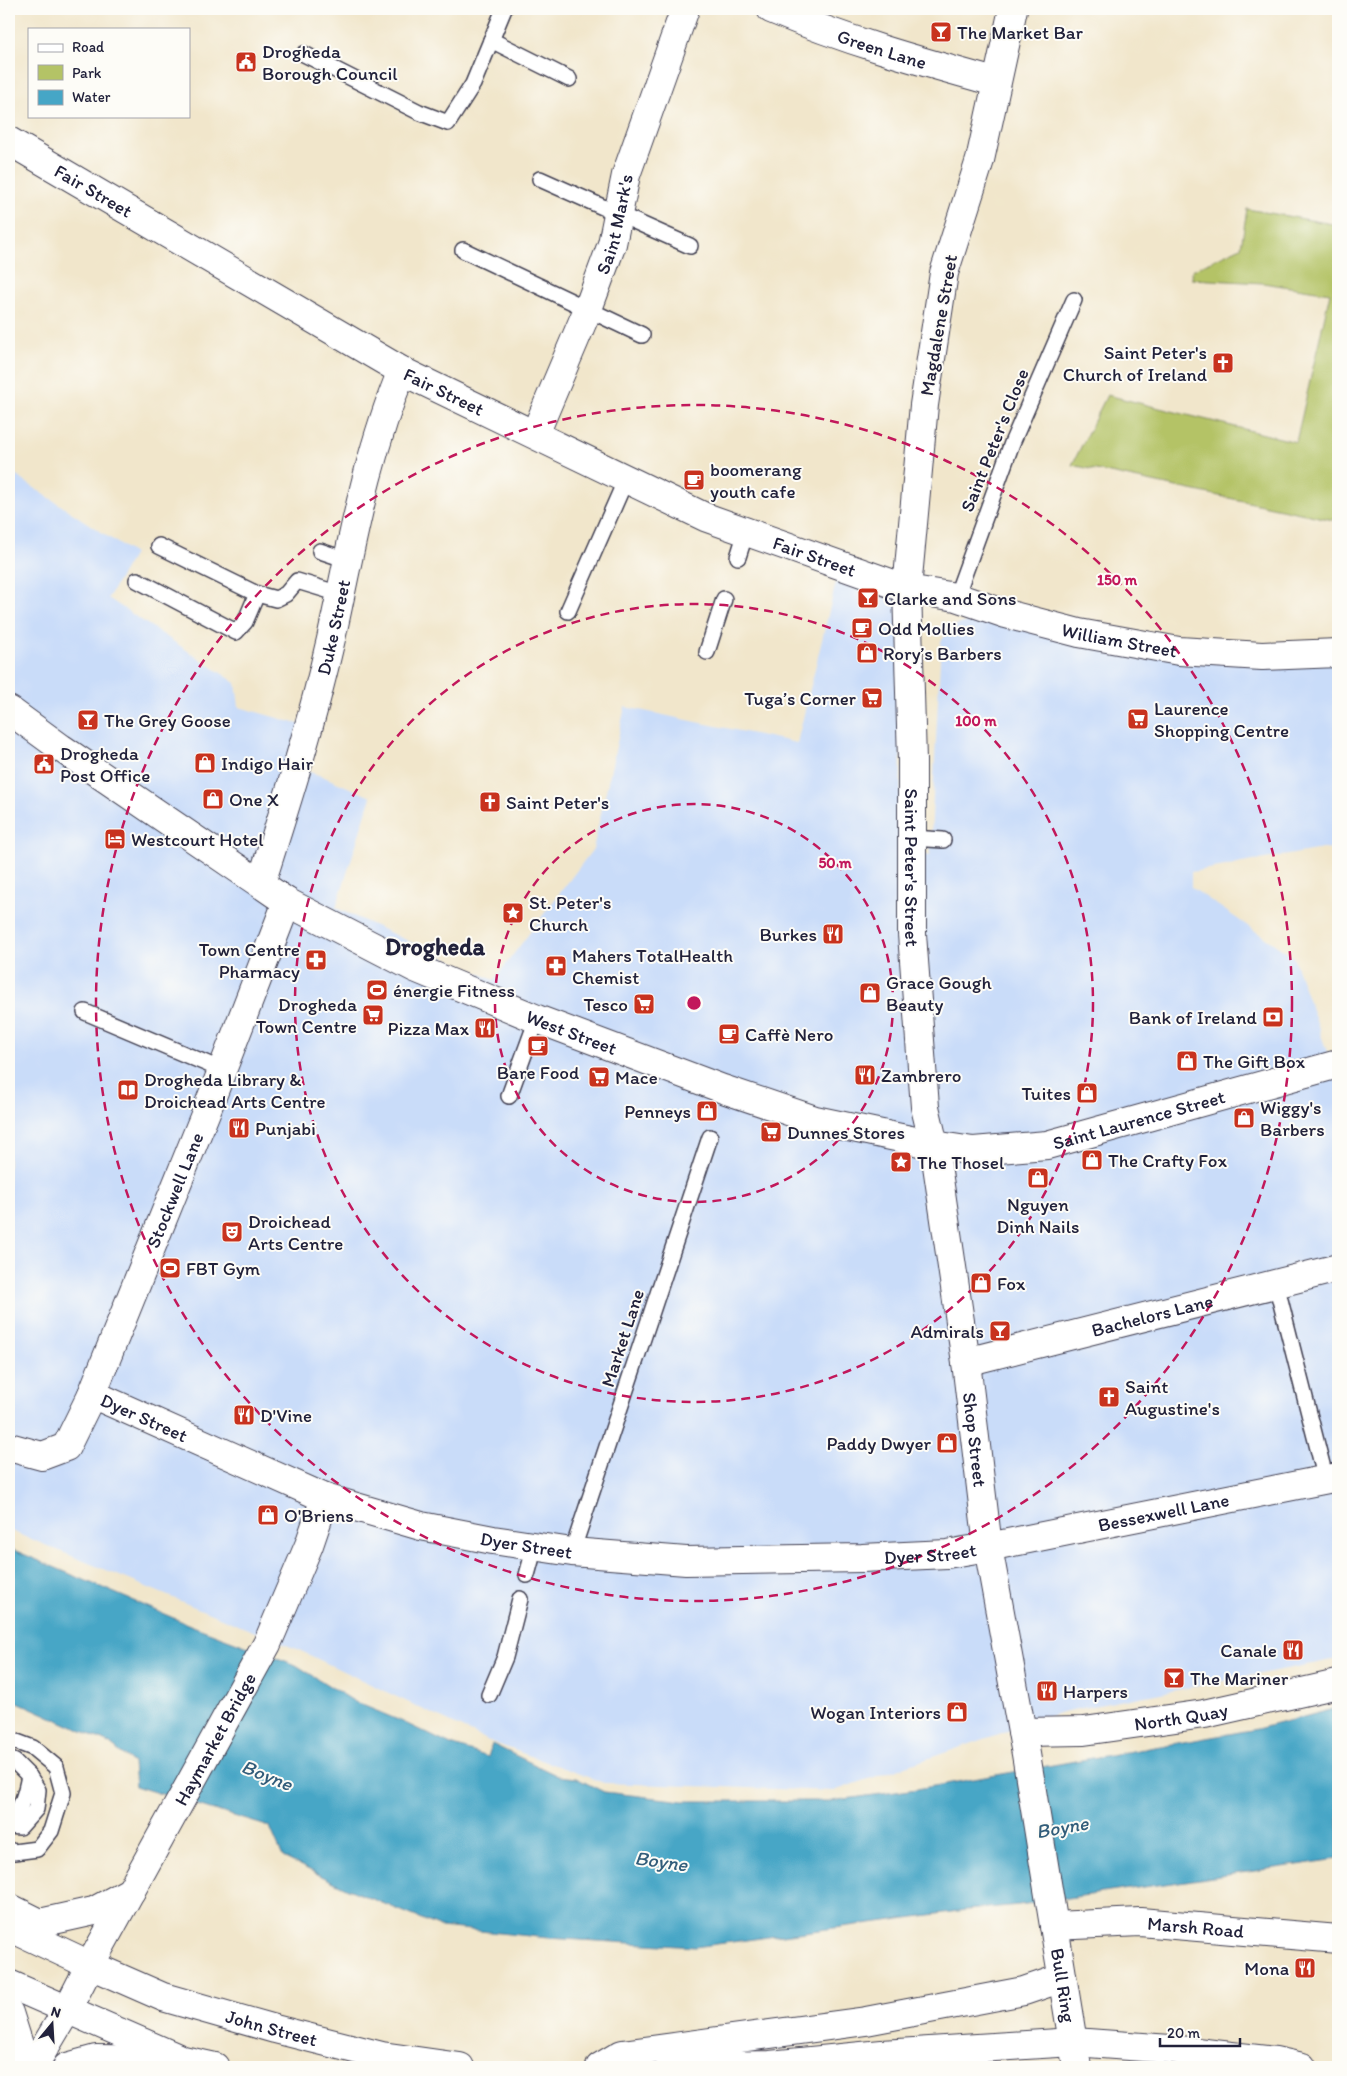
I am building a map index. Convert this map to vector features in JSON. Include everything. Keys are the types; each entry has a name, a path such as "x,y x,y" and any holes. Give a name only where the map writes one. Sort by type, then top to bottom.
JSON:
{"street":[{"name":"Saint Mark's","path":"535,434 588,310 612,244 626,175 685,9"},
{"name":"Green Lane","path":"771,9 796,20 895,54 995,82"},
{"name":"Magdalene Street","path":"907,589 924,405 944,273 980,160 995,82 1013,9"},
{"name":"Fair Street","path":"9,141 402,371 705,517 742,544 907,589"},
{"name":"Duke Street","path":"262,884 307,735 340,594 368,453 402,371"},
{"name":"William Street","path":"907,589 956,597 1006,614 1079,633 1178,651 1262,656 1338,653"},
{"name":"Saint Peter's Street","path":"907,589 912,761 913,953 925,1107 934,1146"},
{"name":"West Street","path":"9,710 61,748 288,902 415,968 537,1019 714,1085 815,1120 934,1146"},
{"name":"Stockwell Lane","path":"9,1446 42,1456 66,1447 92,1394 288,902"},
{"name":"Saint Laurence Street","path":"934,1146 973,1151 1047,1145 1338,1064"},
{"name":"Shop Street","path":"934,1146 966,1362 988,1547 1024,1743"},
{"name":"Bachelors Lane","path":"966,1362 1338,1268"},
{"name":"Dyer Street","path":"92,1394 325,1498 421,1526 535,1546 572,1552 686,1561 862,1558 947,1554 988,1547"},
{"name":"Bessexwell Lane","path":"988,1547 1332,1479"},
{"name":"Haymarket Bridge","path":"33,2067 67,2010 262,1651 280,1594 309,1545 325,1498"},
{"name":"North Quay","path":"1024,1743 1084,1731 1204,1714 1338,1684"},
{"name":"Bull Ring","path":"1024,1743 1075,2055"},
{"path":"9,1908 40,1923 94,1911 131,1891"},
{"name":"Marsh Road","path":"1052,1916 1338,1939"},
{"name":"John Street","path":"9,1926 90,1965 163,1997 275,2029 382,2056 460,2067"},
{"path":"600,2067 622,2054 866,2021 1024,1991 1062,1978"},
{"path":"9,1984 183,2060 215,2067"},
{"path":"9,2013 26,2067"},
{"path":"670,2067 770,2065 882,2054 1218,2055 1275,2061 1302,2067"},
{"path":"67,2067 96,2059 183,2060"}],"lane":[{"path":"304,54 419,112 448,123 473,84 504,9"},
{"path":"491,40 569,79"},
{"path":"540,179 690,246"},
{"path":"463,250 642,335"},
{"name":"Saint Peter's Close","path":"956,597 1012,443 1074,300"},
{"path":"568,611 626,479"},
{"path":"159,546 257,594 276,600 286,594 296,582 340,594"},
{"path":"320,551 347,560"},
{"path":"137,580 236,632 246,622 257,594"},
{"path":"707,652 724,599"},
{"path":"912,838 943,840"},
{"path":"85,1012 222,1070"},
{"path":"509,1096 537,1019"},
{"name":"Market Lane","path":"572,1552 710,1136"},
{"path":"1276,1284 1332,1479"},
{"path":"527,1575 535,1546"},
{"path":"489,1695 504,1657 520,1600"},
{"path":"9,1739 33,1748 56,1767 63,1793 51,1831 36,1849 14,1852 9,1850"},
{"path":"9,1759 15,1762 29,1776 38,1790 36,1809 20,1827 9,1826"},
{"path":"9,1820 13,1817 26,1794 29,1776"}],"shaded area":[{"path":"9,471 134,554 108,598 236,683 239,707 302,725 292,766 322,776 371,797 336,908 494,980 593,849 625,707 797,743 836,582 900,596 901,849 930,856 941,641 953,626 978,619 1051,636 1338,657 1338,849 1322,849 1191,872 1191,887 1293,957 1338,1082 1338,1659 1062,1712 834,1791 604,1783 489,1741 301,1651 9,1530"}],"green space":[{"path":"1247,209 1338,225 1338,521 1072,465 1107,395 1296,442 1330,293 1263,283 1192,279 1192,270 1241,247"}],"water":[{"name":"Boyne","path":"9,1548 190,1625 296,1665 355,1702 451,1745 488,1757 492,1744 558,1776 576,1778 604,1792 684,1801 831,1801 917,1789 1257,1729 1338,1708 1338,1859 1019,1905 966,1910 695,1947 548,1938 441,1927 348,1889 283,1857 270,1827 135,1786 133,1763 109,1743 9,1698"}],"place":[{"name":"The Market Bar","path":"941,32"},
{"name":"Drogheda Borough Council","path":"246,62"},
{"name":"Saint Peter's Church of Ireland","path":"1223,363"},
{"name":"boomerang youth cafe","path":"694,480"},
{"name":"Clarke and Sons","path":"868,598"},
{"name":"Odd Mollies","path":"862,628"},
{"name":"Rory’s Barbers","path":"867,653"},
{"name":"Tuga’s Corner","path":"872,698"},
{"name":"Laurence Shopping Centre","path":"1138,719"},
{"name":"The Grey Goose","path":"88,720"},
{"name":"Indigo Hair","path":"205,763"},
{"name":"Drogheda Post Office","path":"44,764"},
{"name":"One X","path":"213,799"},
{"name":"Saint Peter's","path":"490,802"},
{"name":"Westcourt Hotel","path":"115,839"},
{"name":"St. Peter's Church","path":"513,913"},
{"name":"Burkes","path":"833,934"},
{"name":"Town Centre Pharmacy","path":"316,960"},
{"name":"Mahers TotalHealth Chemist","path":"556,966"},
{"name":"énergie Fitness","path":"377,990"},
{"name":"Grace Gough Beauty","path":"870,993"},
{"name":"Tesco","path":"644,1004"},
{"name":"Drogheda Town Centre","path":"373,1015"},
{"name":"Bank of Ireland","path":"1273,1017"},
{"name":"Pizza Max","path":"485,1028"},
{"name":"Caffè Nero","path":"729,1034"},
{"name":"Bare Food","path":"538,1046"},
{"name":"The Gift Box","path":"1187,1061"},
{"name":"Zambrero","path":"865,1075"},
{"name":"Mace","path":"599,1077"},
{"name":"Drogheda Library & Droichead Arts Centre","path":"128,1090"},
{"name":"Tuites","path":"1087,1093"},
{"name":"Penneys","path":"707,1111"},
{"name":"Wiggy's Barbers","path":"1244,1118"},
{"name":"Punjabi","path":"239,1128"},
{"name":"Dunnes Stores","path":"771,1132"},
{"name":"The Crafty Fox","path":"1092,1160"},
{"name":"The Thosel","path":"901,1162"},
{"name":"Nguyen Dinh Nails","path":"1038,1178"},
{"name":"Droichead Arts Centre","path":"232,1232"},
{"name":"FBT Gym","path":"170,1268"},
{"name":"Fox","path":"981,1283"},
{"name":"Admirals","path":"1000,1331"},
{"name":"Saint Augustine's","path":"1109,1397"},
{"name":"D'Vine","path":"244,1415"},
{"name":"Paddy Dwyer","path":"947,1443"},
{"name":"O'Briens","path":"268,1515"},
{"name":"Canale","path":"1293,1650"},
{"name":"The Mariner","path":"1174,1678"},
{"name":"Harpers","path":"1047,1691"},
{"name":"Wogan Interiors","path":"957,1712"},
{"name":"Mona","path":"1305,1968"}],"district":[{"name":"Drogheda","path":"435,947"}]}
